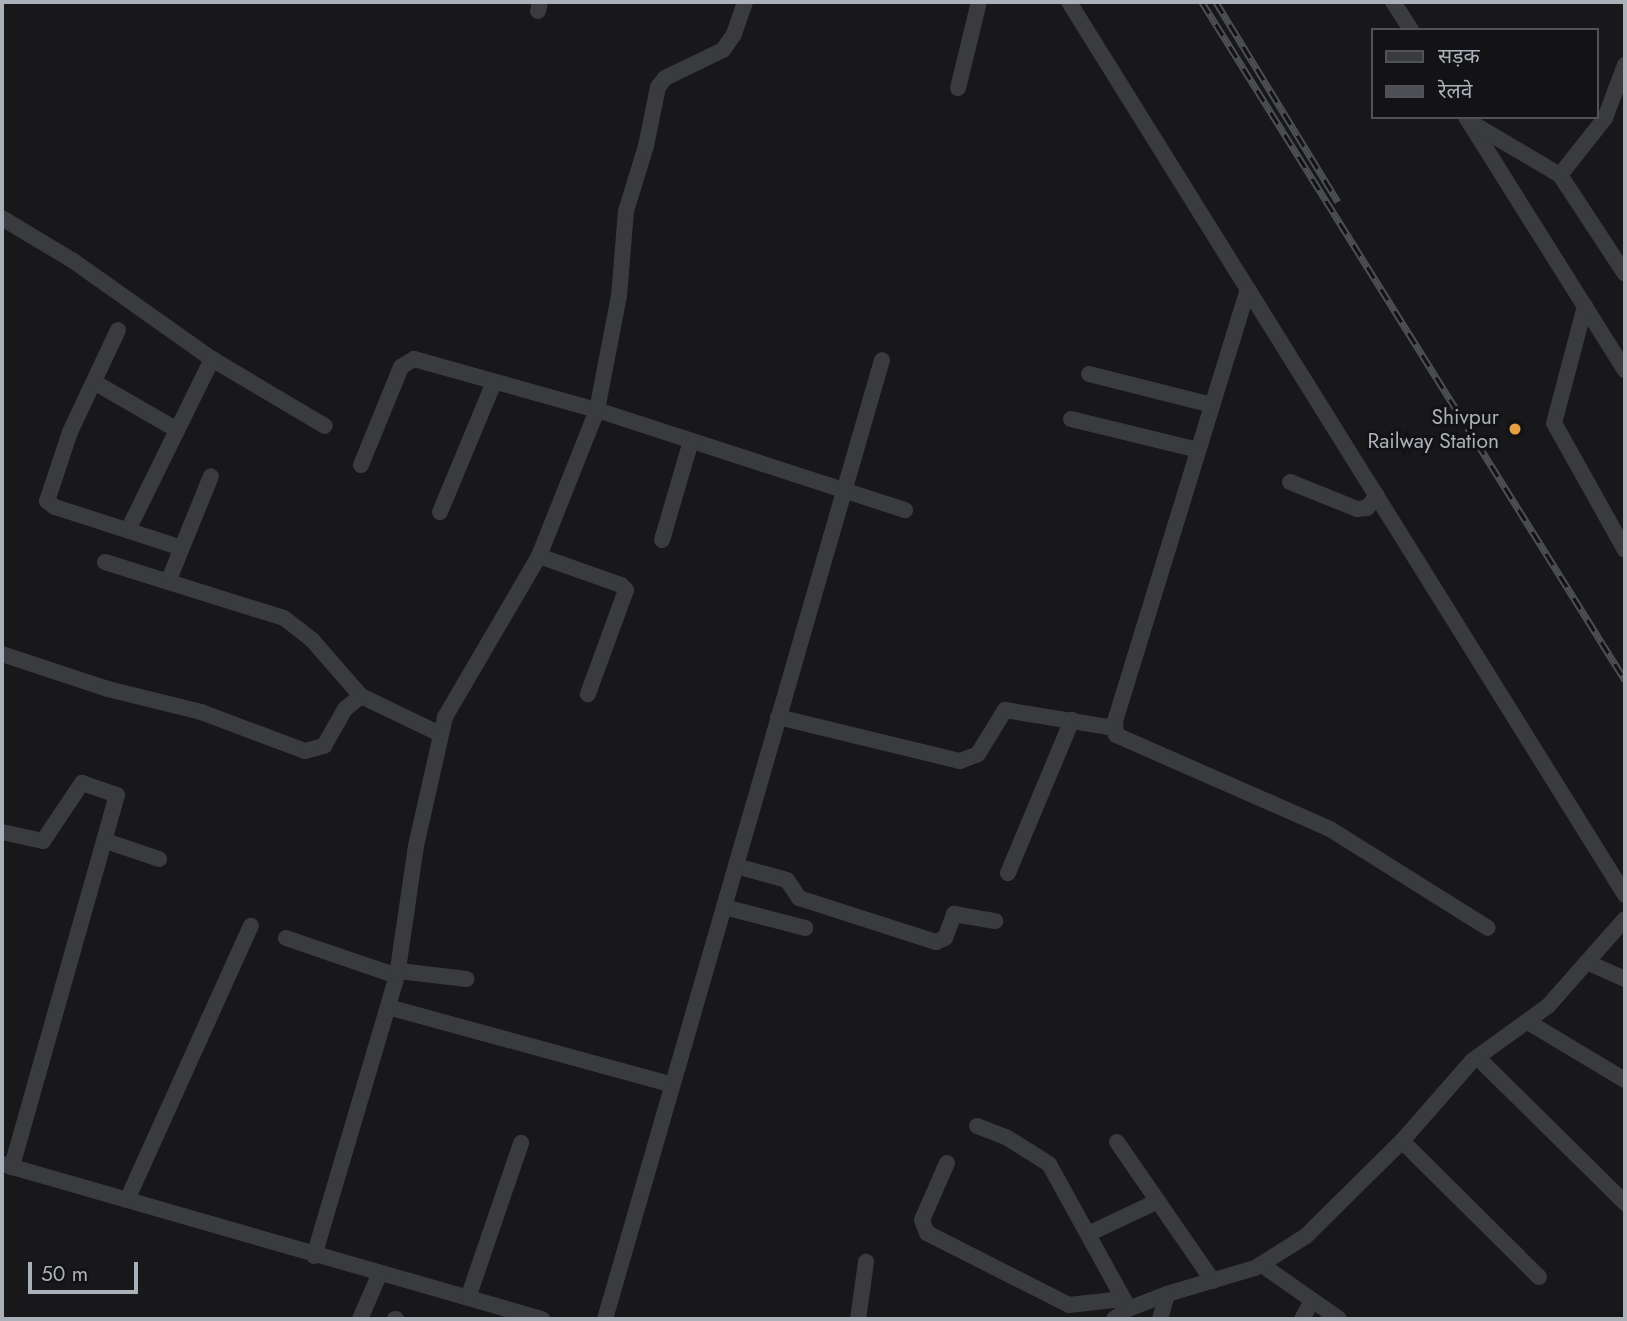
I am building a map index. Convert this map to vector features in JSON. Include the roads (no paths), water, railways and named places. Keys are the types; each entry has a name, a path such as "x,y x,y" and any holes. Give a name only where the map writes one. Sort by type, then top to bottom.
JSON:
{"street":[{"path":"314,1256 398,974 416,846 440,734 539,556 597,410 619,296 626,211 646,146 657,87 665,78 730,43 745,2"},
{"path":"958,88 979,2"},
{"path":"1069,2 1625,895"},
{"path":"1393,2 1409,28"},
{"path":"1560,176 1605,118 1625,65"},
{"path":"1467,119 1560,176 1625,274"},
{"path":"1467,119 1625,370"},
{"path":"2,218 72,260 212,359 325,426"},
{"path":"1114,729 1248,289"},
{"path":"1585,306 1554,423 1625,550"},
{"path":"118,330 70,432 47,501 55,507 182,548"},
{"path":"128,530 212,359"},
{"path":"361,465 404,361 414,359 597,410 905,510"},
{"path":"605,1319 670,1084 882,360"},
{"path":"1089,374 1212,404"},
{"path":"93,382 177,430"},
{"path":"440,512 494,382"},
{"path":"1071,419 1198,450"},
{"path":"662,540 691,441"},
{"path":"168,582 211,476"},
{"path":"1290,482 1356,509 1367,508 1377,495"},
{"path":"539,556 621,584 626,590 588,694"},
{"path":"105,562 284,618 313,641 361,696 440,734"},
{"path":"2,654 108,689 201,712 305,751 324,746 345,709 361,696"},
{"path":"778,717 960,761 978,754 1006,710 1114,729 1121,739 1330,829 1488,928"},
{"path":"1008,873 1072,720"},
{"path":"2,832 43,841 78,786 88,783 117,796 106,841 7,1166 541,1319"},
{"path":"106,841 159,859"},
{"path":"736,866 787,880 799,898 936,942 945,938 954,914 995,921"},
{"path":"724,907 805,928"},
{"path":"947,1163 922,1220 928,1233 1069,1305 1126,1304 1262,1265 1306,1236 1402,1141 1477,1056 1528,1022 1589,963 1625,919"},
{"path":"127,1200 251,926"},
{"path":"286,938 398,974 467,979"},
{"path":"1589,963 1625,979"},
{"path":"388,1007 670,1084"},
{"path":"1528,1022 1625,1080"},
{"path":"1477,1056 1625,1203"},
{"path":"976,1126 1006,1137 1049,1164 1126,1304"},
{"path":"1402,1141 1539,1278"},
{"path":"1117,1142 1213,1281"},
{"path":"468,1298 521,1143"},
{"path":"1087,1234 1158,1201"},
{"path":"858,1319 866,1262"},
{"path":"1262,1265 1339,1319"},
{"path":"360,1319 380,1273"},
{"path":"1160,1319 1167,1294"},
{"path":"1302,1319 1312,1301"},
{"path":"1114,1319 1126,1304"}],"railway":[{"path":"1202,2 1625,680"},
{"path":"1216,2 1338,202"}],"place":[{"name":"Shivpur Railway Station","path":"1515,429"}]}
